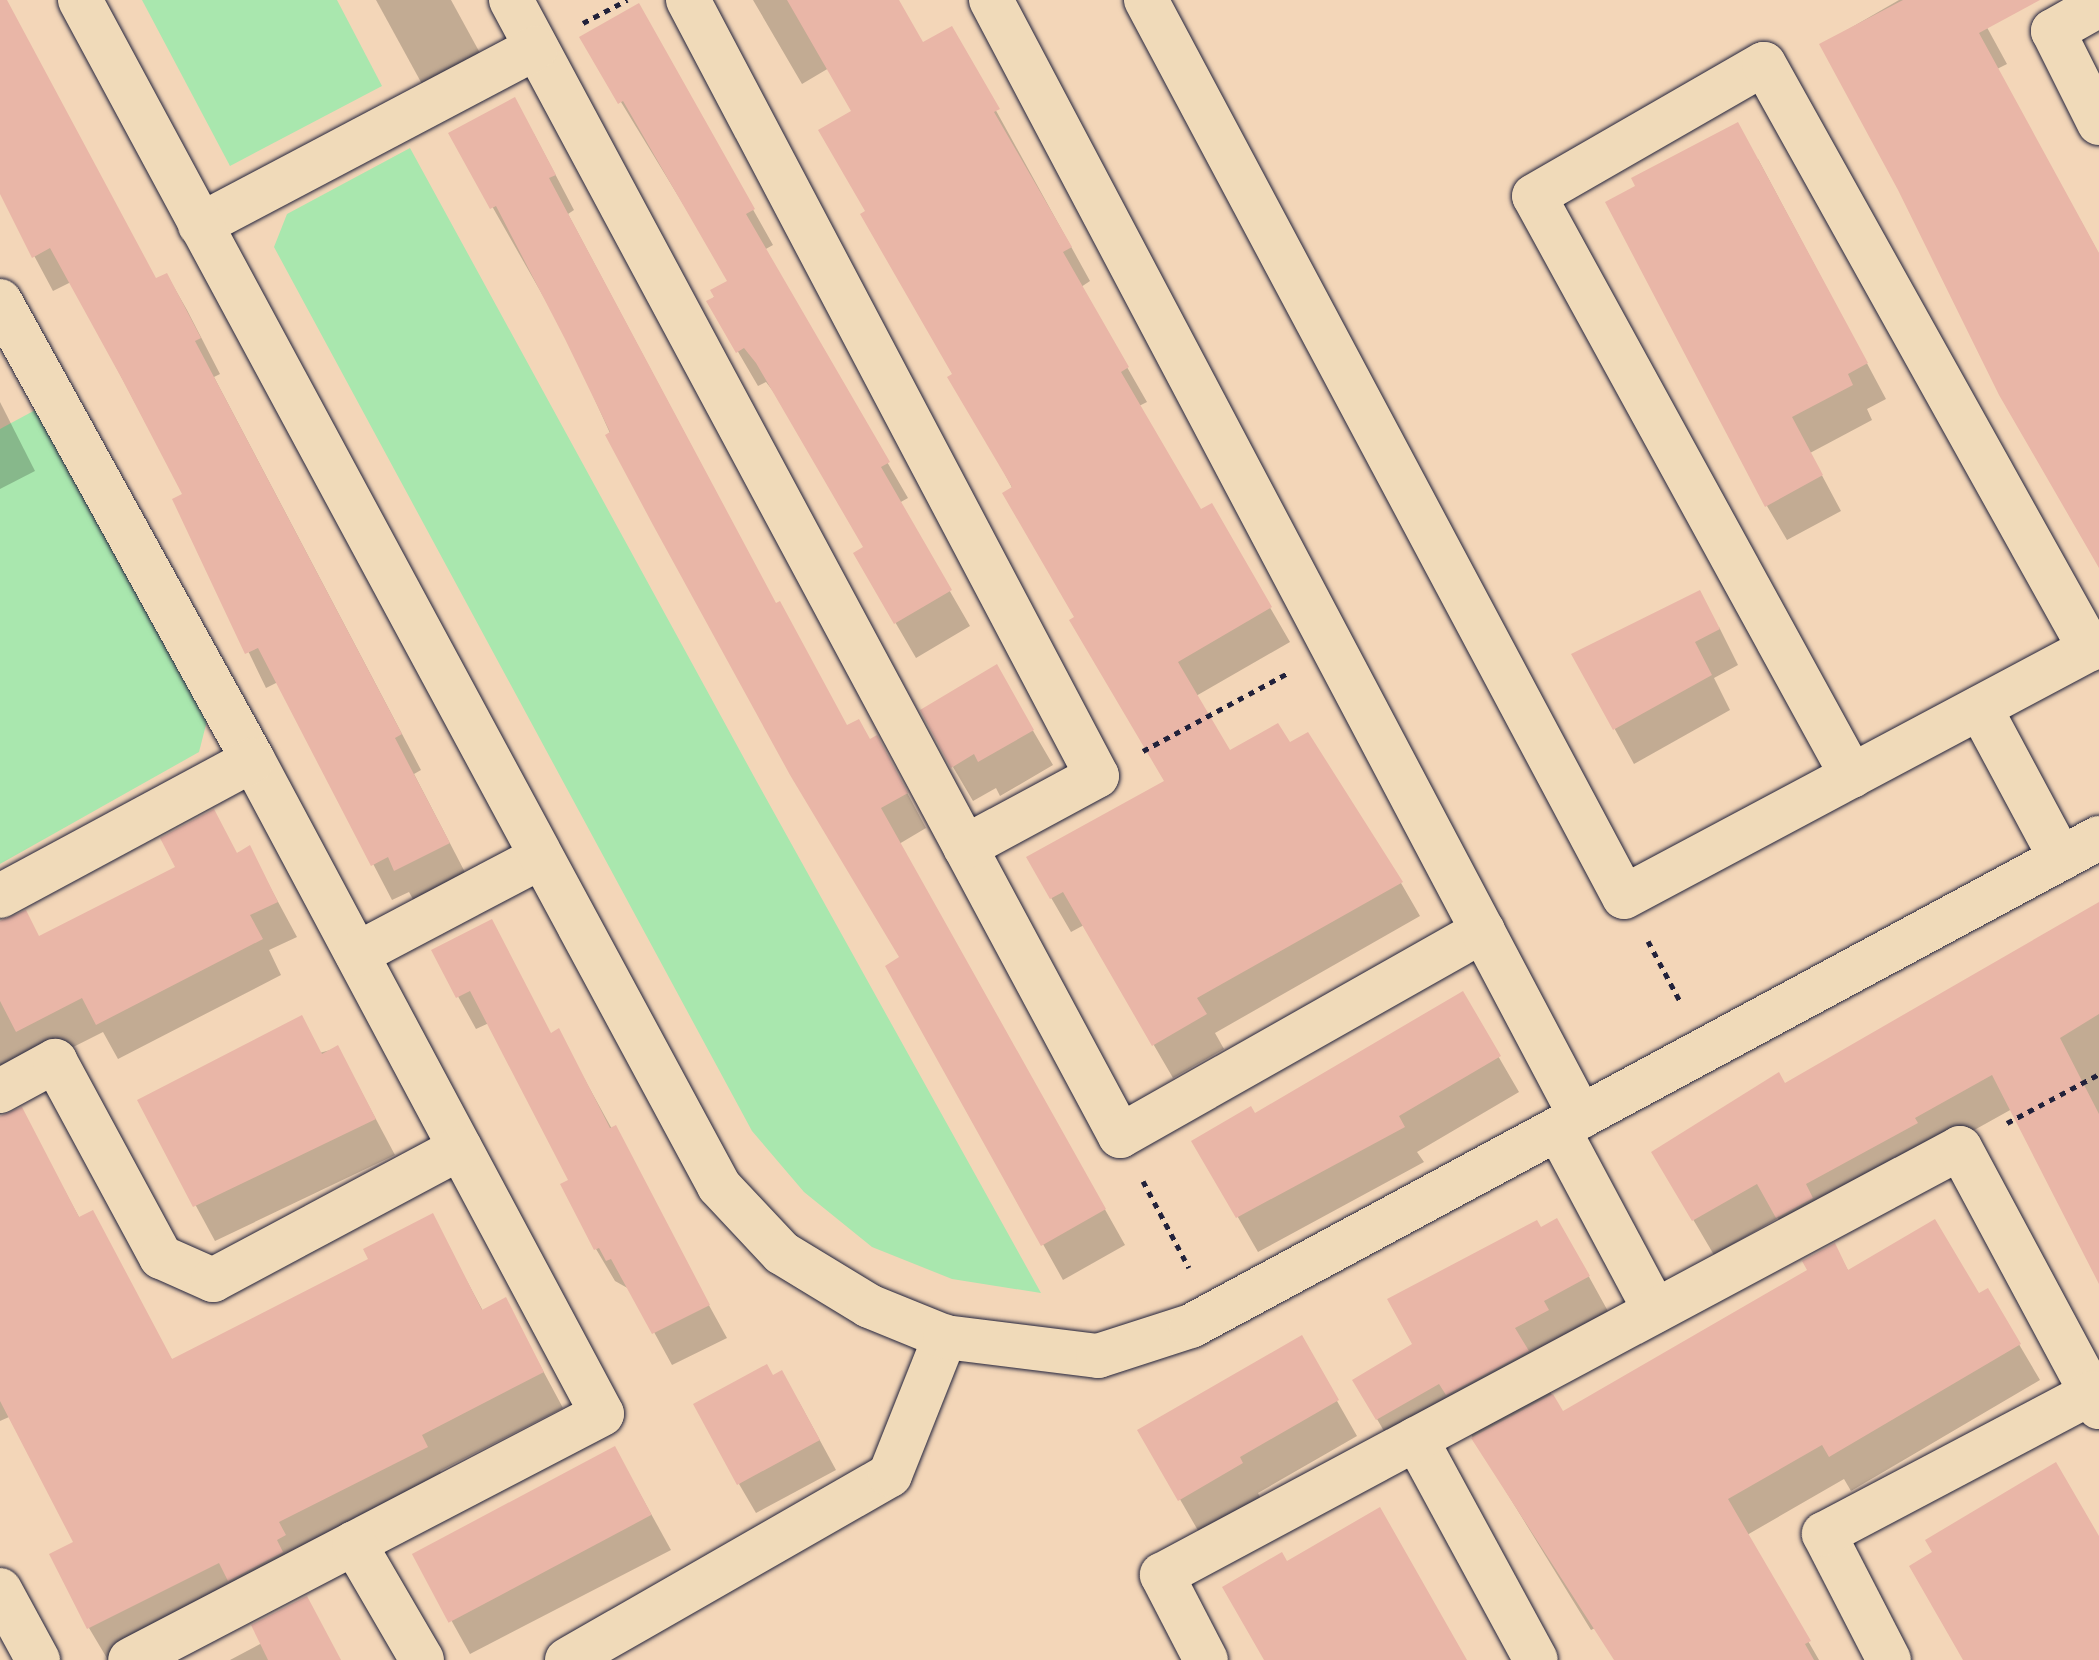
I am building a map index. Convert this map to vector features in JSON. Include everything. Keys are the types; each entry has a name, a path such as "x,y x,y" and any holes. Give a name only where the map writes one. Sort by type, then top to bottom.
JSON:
{"street":[{"path":"80,0 539,858 719,1186 782,1253 869,1306 945,1337 1098,1356 1214,1314 2099,838"},
{"path":"511,0 1120,1136 1483,931"},
{"path":"688,0 1097,776 965,847"},
{"path":"991,0 1483,931 1655,1311"},
{"path":"1146,0 1624,897 1852,776 1980,708 2094,646 1764,64 1534,196 1852,776"},
{"path":"2099,5 2053,31 2099,123"},
{"path":"200,225 536,48"},
{"path":"0,301 253,760 602,1414 130,1660"},
{"path":"1980,708 2061,859"},
{"path":"0,896 253,760"},
{"path":"357,954 539,858"},
{"path":"0,1091 55,1061 161,1257 213,1280 460,1148"},
{"path":"1206,1660 1162,1575 1960,1148 2095,1400 1824,1534 1889,1660"},
{"path":"567,1660 890,1475 945,1337"},
{"path":"1416,1439 1536,1660"},
{"path":"354,1543 422,1660"},
{"path":"0,1590 38,1660"}],"path":[{"path":"1097,776 1334,648"},
{"path":"1624,897 1706,1050"},
{"path":"1960,1148 2099,1074"},
{"path":"1120,1136 1214,1314"}],"green space":[{"path":"142,0 337,0 382,86 230,166"},
{"path":"410,148 1041,1293 952,1279 872,1247 804,1192 752,1131 274,247 287,214"},
{"path":"39,408 208,717 199,752 0,864 0,429"}],"building":[{"path":"0,0 7,0 156,278 167,273 201,338 195,341 402,734 395,738 450,843 394,871 388,857 371,866 258,648 245,654 172,499 182,494 122,379 50,248 32,258 0,194"},
{"path":"787,0 899,0 923,42 952,26 1000,109 994,112 1072,247 1063,252 1129,367 1121,372 1201,509 1212,503 1272,607 1178,662 1230,750 1278,723 1290,742 1308,732 1403,882 1197,998 1207,1014 1152,1046 1063,892 1050,899 1026,857 1164,781 1069,620 1074,617 1002,493 1012,487 947,377 952,374 860,214 865,211 818,130 851,111"},
{"path":"1903,0 2040,0 1979,33 2099,253 2099,568 1999,395 1898,190 1819,44"},
{"path":"639,3 755,209 746,214 890,462 881,467 952,590 894,624 853,553 863,547 756,363 744,348 736,353 706,301 714,297 710,290 727,281 623,101 618,104 579,37"},
{"path":"515,97 556,175 549,178 776,603 780,601 847,725 859,719 870,739 877,735 908,793 881,808 1106,1209 1041,1246 885,966 899,957 790,775 653,525 605,435 610,432 496,206 490,209 448,133"},
{"path":"1738,122 1868,363 1848,374 1853,385 1792,417 1823,475 1765,507 1605,202 1635,186 1631,178"},
{"path":"1700,590 1720,629 1695,642 1712,675 1613,730 1571,654"},
{"path":"997,664 1034,730 978,762 974,754 951,768 920,710"},
{"path":"214,809 237,853 250,845 278,902 250,915 263,939 96,1025 82,998 16,1032 0,1001 0,921 26,910 39,936 175,867 160,838"},
{"path":"2099,902 2099,1014 2060,1038 2099,1114 2099,1284 1992,1075 1915,1118 1918,1123 1806,1184 1813,1198 1776,1218 1757,1184 1692,1221 1651,1152 1779,1072 1785,1083"},
{"path":"492,919 551,1033 559,1028 610,1128 616,1125 710,1305 652,1334 611,1259 606,1261 599,1248 594,1250 560,1184 568,1180 470,991 456,998 431,950"},
{"path":"1463,991 1501,1056 1399,1116 1405,1127 1236,1218 1191,1141 1251,1106 1255,1113"},
{"path":"302,1015 322,1054 338,1045 376,1119 193,1207 137,1100"},
{"path":"22,1107 79,1217 93,1210 172,1359 368,1259 363,1249 433,1213 482,1310 506,1297 544,1372 422,1435 428,1447 279,1522 286,1535 277,1540 283,1552 228,1581 219,1563 87,1629 49,1554 73,1542 0,1401 0,1116"},
{"path":"1557,1218 1590,1276 1544,1301 1549,1310 1515,1328 1529,1351 1446,1395 1439,1384 1376,1420 1352,1380 1412,1344 1387,1299 1537,1220 1541,1227"},
{"path":"1935,1219 1979,1293 1988,1288 2021,1344 1829,1457 1822,1445 1728,1499 1811,1641 1805,1644 1814,1660 1614,1660 1471,1438 1553,1394 1563,1411 1807,1270 1802,1261 1835,1243 1848,1270"},
{"path":"1302,1335 1339,1400 1240,1457 1243,1463 1178,1501 1137,1430"},
{"path":"767,1364 773,1375 782,1370 820,1440 737,1485 693,1404"},
{"path":"615,1446 652,1515 449,1623 412,1554"},
{"path":"2056,1462 2099,1536 2099,1660 1963,1660 1909,1566 1932,1552 1925,1540"},
{"path":"1380,1507 1467,1660 1264,1660 1222,1587 1282,1552 1287,1561"},
{"path":"307,1596 341,1660 268,1660 251,1625"}]}
